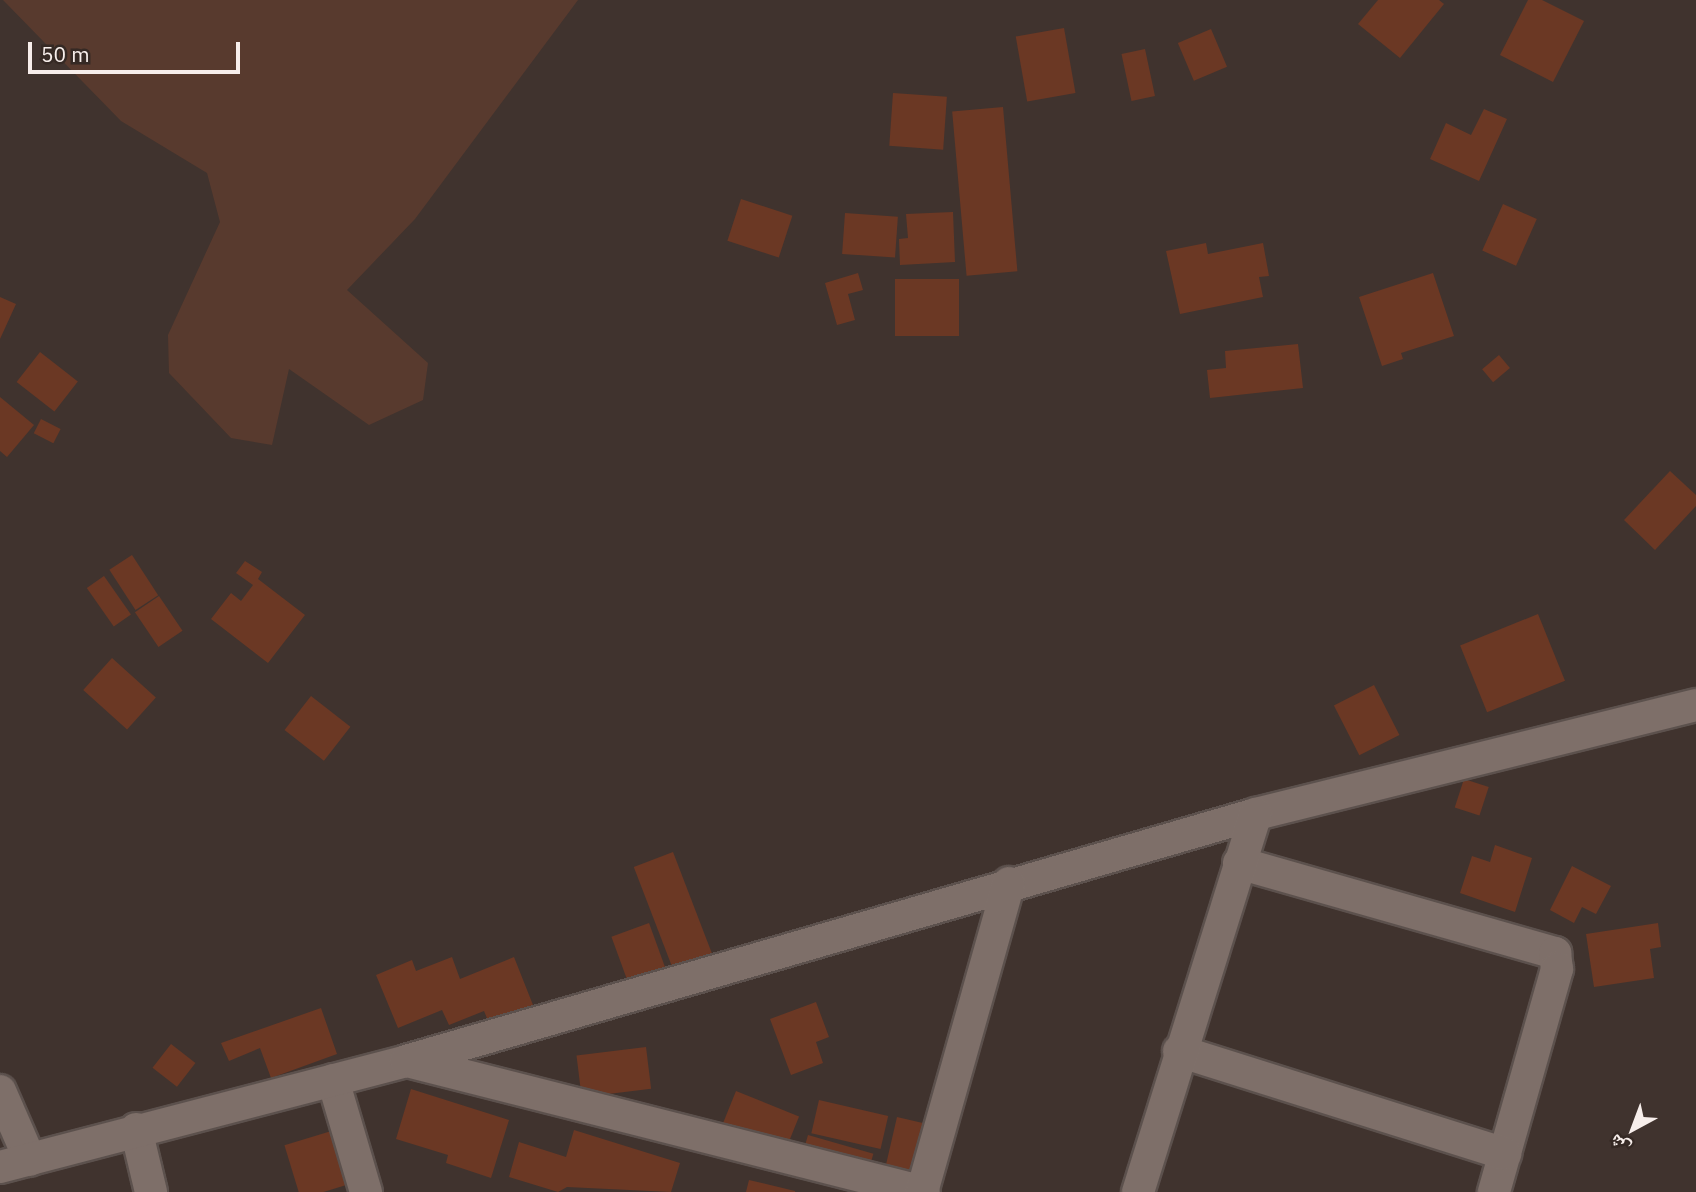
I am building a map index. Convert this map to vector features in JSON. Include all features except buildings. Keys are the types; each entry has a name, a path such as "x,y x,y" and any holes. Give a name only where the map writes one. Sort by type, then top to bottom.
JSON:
{"street":[{"path":"0,1091 15,1163 405,1060 1009,883 1256,814 1696,705"},
{"path":"1138,1192 1179,1051 1256,814"},
{"path":"1239,863 1555,953 1558,969 1494,1192"},
{"path":"405,1060 923,1192 1009,883"},
{"path":"1179,1051 1504,1154"},
{"path":"333,1080 366,1192"},
{"path":"136,1129 151,1192"}],"shaded area":[{"path":"3,0 578,0 415,219 347,290 428,363 423,400 369,425 289,369 272,445 231,438 169,373 168,335 220,222 207,173 121,121"}]}
